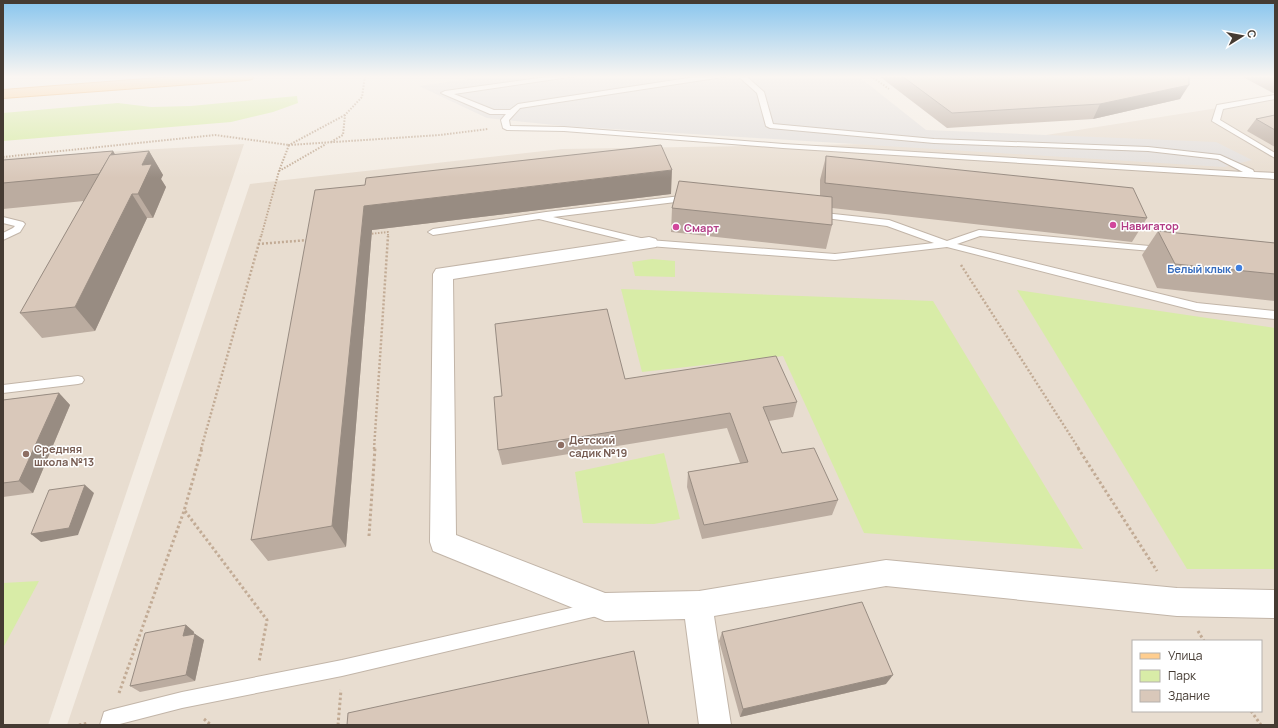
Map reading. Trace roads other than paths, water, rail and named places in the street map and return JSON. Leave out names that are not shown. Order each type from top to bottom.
[{"type":"street","points":[[649,243],[443,274],[443,542],[606,607],[699,605],[886,572],[1177,602],[1275,604]]},
{"type":"street","points":[[699,605],[700,624],[715,725]]},
{"type":"lane","points":[[488,110],[493,112],[512,112]]},
{"type":"lane","points":[[765,110],[770,126],[934,140],[1148,149],[1220,157],[1254,174]]},
{"type":"lane","points":[[1219,110],[1216,121],[1275,156]]},
{"type":"lane","points":[[512,112],[505,120],[507,128],[564,129],[783,146],[1275,176]]},
{"type":"lane","points":[[433,232],[539,216],[686,198],[701,199]]},
{"type":"lane","points":[[807,212],[889,223],[947,244],[1197,307],[1275,315]]},
{"type":"lane","points":[[539,216],[649,243],[835,257],[947,244],[979,233],[1173,251]]},
{"type":"lane","points":[[3,220],[20,224],[17,230],[3,236]]},
{"type":"lane","points":[[3,389],[78,380]]},
{"type":"lane","points":[[109,722],[182,700],[342,668],[606,607]]},
{"type":"place","name":"Навигатор","points":[[1113,225]]},
{"type":"place","name":"Смарт","points":[[676,227]]},
{"type":"place","name":"Белый клык","points":[[1239,268]]},
{"type":"place","name":"Детский садик №19","points":[[561,445]]},
{"type":"place","name":"Средняя школа №13","points":[[26,454]]}]
